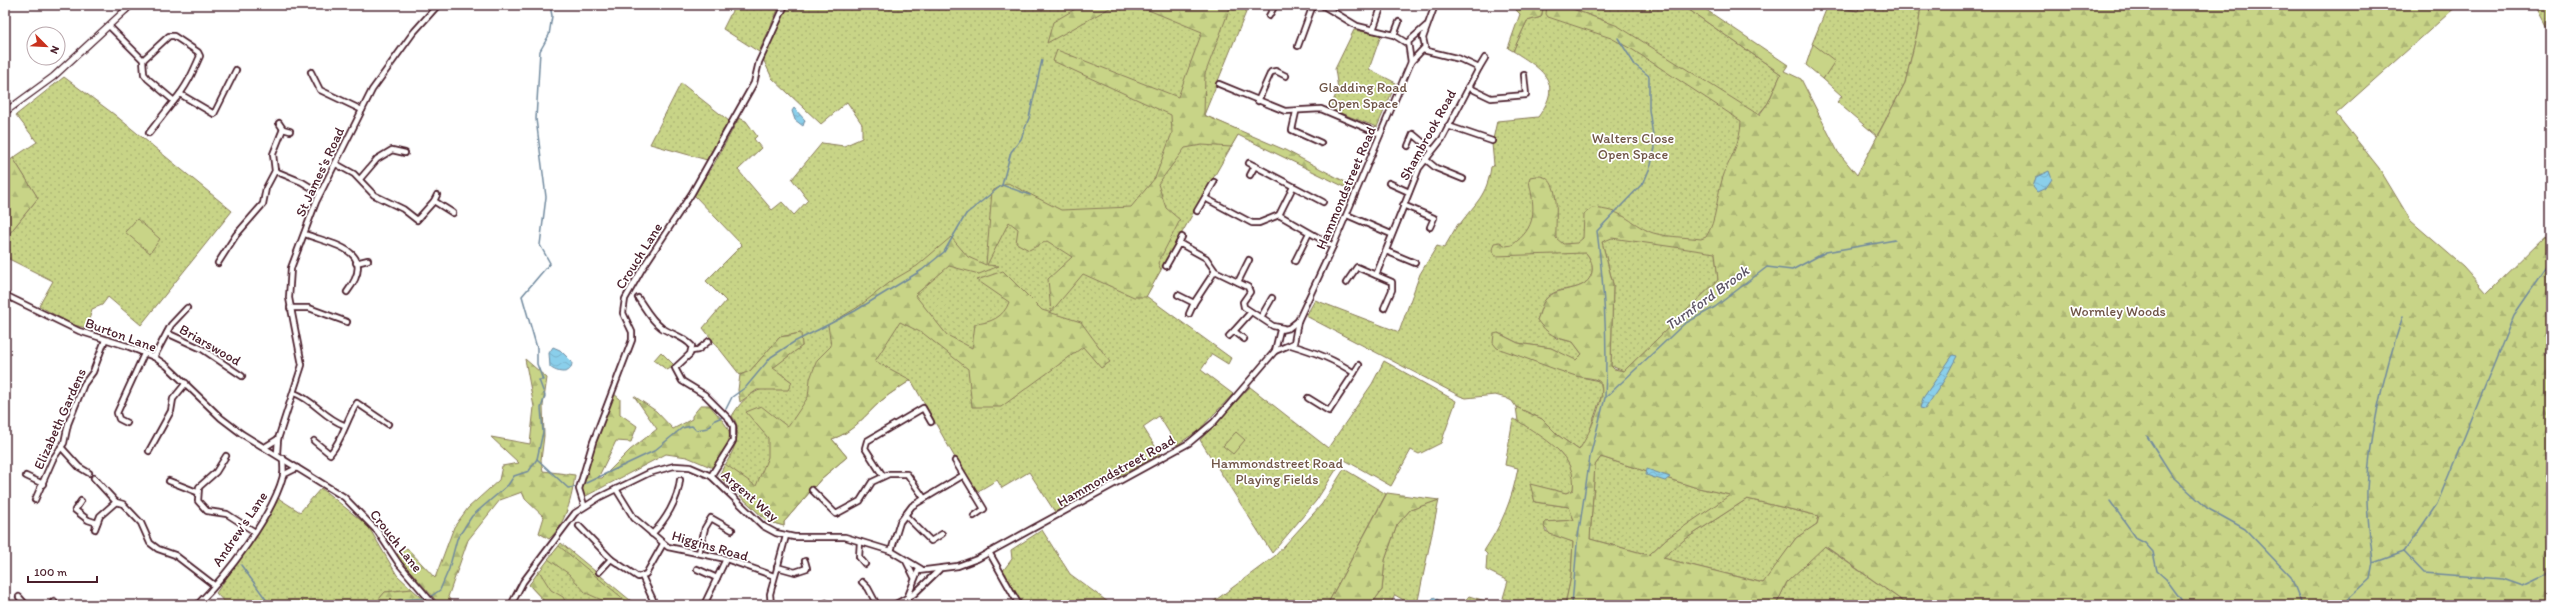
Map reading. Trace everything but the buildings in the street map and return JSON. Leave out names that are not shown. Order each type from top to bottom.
[{"type":"main road","points":[[5,112],[53,77],[110,27],[131,5]]},
{"type":"street","points":[[122,5],[126,10]]},
{"type":"street","name":"St James's Road","points":[[277,454],[278,439],[302,365],[290,308],[289,285],[292,268],[320,193],[376,83],[413,33],[438,5]]},
{"type":"street","name":"Crouch Lane","points":[[584,506],[579,489],[593,442],[633,338],[623,313],[624,299],[692,193],[754,83],[759,62],[785,5]]},
{"type":"street","points":[[1269,16],[1275,5]]},
{"type":"street","points":[[1298,46],[1314,5]]},
{"type":"street","points":[[1322,5],[1357,26],[1394,36],[1408,44],[1410,39]]},
{"type":"street","points":[[1333,11],[1336,5]]},
{"type":"street","points":[[1373,30],[1382,5]]},
{"type":"street","points":[[1423,38],[1426,26],[1435,5]]},
{"type":"street","points":[[1394,36],[1399,22]]},
{"type":"street","points":[[1400,39],[1410,39],[1418,35],[1426,26]]},
{"type":"street","points":[[110,27],[143,60],[144,74],[148,79],[174,101]]},
{"type":"street","points":[[1418,35],[1423,38],[1426,44],[1433,50]]},
{"type":"street","points":[[143,60],[169,36],[174,36],[198,52],[200,56],[180,94],[149,133]]},
{"type":"street","name":"Hammondstreet Road","points":[[1408,44],[1411,50],[1411,62]]},
{"type":"street","points":[[1426,44],[1423,50],[1433,50],[1464,60],[1479,68]]},
{"type":"street","points":[[1411,50],[1418,53]]},
{"type":"street","name":"Hammondstreet Road","points":[[923,570],[939,570],[962,565],[989,552],[1189,443],[1214,422],[1275,351],[1291,345],[1296,335],[1298,321],[1347,215],[1411,62],[1418,53],[1423,50]]},
{"type":"street","name":"Shambrook Road","points":[[1376,275],[1403,205],[1425,159],[1439,144],[1468,87],[1485,58]]},
{"type":"street","points":[[180,94],[214,114],[236,70]]},
{"type":"street","points":[[1258,101],[1271,72],[1276,71],[1286,76]]},
{"type":"street","points":[[311,72],[320,90],[362,110]]},
{"type":"street","points":[[1468,87],[1491,98],[1526,95],[1524,75]]},
{"type":"street","points":[[1219,84],[1284,111],[1296,112],[1324,110],[1380,134]]},
{"type":"street","points":[[1296,112],[1292,130],[1321,143]]},
{"type":"street","points":[[279,123],[283,129],[290,131]]},
{"type":"street","points":[[1448,126],[1492,141]]},
{"type":"street","points":[[218,263],[236,235],[261,208],[266,188],[276,171],[273,154],[283,129]]},
{"type":"street","points":[[1408,146],[1413,134],[1432,150]]},
{"type":"street","points":[[360,179],[380,156],[392,150],[405,153]]},
{"type":"street","points":[[1425,159],[1436,168],[1463,179]]},
{"type":"street","points":[[1248,163],[1323,202]]},
{"type":"street","points":[[336,164],[360,179],[374,195],[404,209],[417,220],[434,201],[437,195]]},
{"type":"street","points":[[1250,175],[1255,166]]},
{"type":"street","points":[[276,171],[302,182],[320,193]]},
{"type":"street","points":[[1198,211],[1214,182]]},
{"type":"street","name":"Shambrook Road","points":[[1389,184],[1409,192]]},
{"type":"street","points":[[1205,198],[1252,223],[1259,223],[1279,215],[1294,187]]},
{"type":"street","points":[[434,201],[453,213]]},
{"type":"street","points":[[1403,205],[1434,218],[1430,227]]},
{"type":"street","points":[[1279,215],[1333,246]]},
{"type":"street","points":[[1347,215],[1391,234]]},
{"type":"street","points":[[1295,261],[1309,233]]},
{"type":"street","points":[[305,234],[344,247],[351,253],[356,263],[356,276],[347,292]]},
{"type":"street","points":[[1166,266],[1182,236]]},
{"type":"street","points":[[1179,243],[1206,258],[1215,271],[1249,289],[1242,305],[1273,326],[1289,328],[1296,335],[1302,348]]},
{"type":"street","points":[[1386,251],[1416,263]]},
{"type":"street","points":[[356,263],[368,260]]},
{"type":"street","points":[[1238,282],[1249,260]]},
{"type":"street","points":[[1346,282],[1357,267],[1356,260]]},
{"type":"street","points":[[1357,267],[1393,284],[1384,308]]},
{"type":"street","points":[[1189,314],[1194,303],[1215,271]]},
{"type":"street","name":"Burton Lane","points":[[5,294],[79,331],[154,357],[186,383],[221,418],[277,454]]},
{"type":"street","points":[[1178,295],[1194,303]]},
{"type":"street","points":[[638,298],[657,323],[682,337],[692,346],[692,351]]},
{"type":"street","points":[[1261,317],[1272,298]]},
{"type":"street","points":[[154,357],[174,321],[187,308]]},
{"type":"street","points":[[290,308],[309,308],[347,322]]},
{"type":"street","points":[[1229,336],[1251,312]]},
{"type":"street","name":"Hammondstreet Road","points":[[1289,328],[1298,321]]},
{"type":"street","points":[[1273,326],[1278,338],[1285,346]]},
{"type":"street","name":"Hammondstreet Road","points":[[1275,351],[1278,338],[1283,328]]},
{"type":"street","points":[[1234,331],[1244,339]]},
{"type":"street","name":"Briarswood","points":[[167,333],[202,349],[242,376]]},
{"type":"street","name":"Elizabeth Gardens","points":[[35,500],[53,459],[61,447],[81,391],[93,372],[104,340]]},
{"type":"street","points":[[709,341],[698,350],[692,351],[675,368],[682,381],[705,395],[729,419],[733,426],[733,441],[711,476]]},
{"type":"street","points":[[1291,345],[1327,356],[1354,373]]},
{"type":"street","points":[[127,423],[118,418],[117,412],[144,354]]},
{"type":"street","points":[[1308,398],[1327,414],[1359,365]]},
{"type":"street","points":[[149,452],[171,412],[172,399],[186,383]]},
{"type":"street","points":[[294,393],[310,400],[325,415],[344,425]]},
{"type":"street","points":[[314,441],[330,454],[342,436],[344,425],[356,403],[388,424]]},
{"type":"street","points":[[883,476],[865,448],[867,442],[923,408],[932,422]]},
{"type":"street","points":[[265,447],[278,439]]},
{"type":"street","points":[[61,447],[79,467],[89,473]]},
{"type":"street","name":"Crouch Lane","points":[[277,454],[344,497],[355,507],[378,532],[399,564],[434,605]]},
{"type":"street","points":[[226,456],[216,472],[204,481],[197,492],[198,501],[203,508],[211,512],[227,514],[255,532]]},
{"type":"street","name":"Andrew's Lane","points":[[197,605],[255,532],[275,499],[283,475],[283,458]]},
{"type":"street","points":[[955,462],[962,476],[984,509],[974,516]]},
{"type":"street","name":"Argent Way","points":[[584,506],[657,469],[669,466],[690,467],[711,476],[763,526],[786,536],[845,537],[891,551],[923,570]]},
{"type":"street","points":[[283,475],[297,468]]},
{"type":"street","points":[[812,490],[836,514],[860,501],[870,484],[883,476],[907,474],[924,498]]},
{"type":"street","name":"Elizabeth Gardens","points":[[26,476],[43,484]]},
{"type":"street","points":[[891,551],[898,526],[912,506],[962,476]]},
{"type":"street","points":[[94,478],[98,484],[110,493],[116,502],[123,504],[141,523],[147,539],[154,546],[175,555],[214,585]]},
{"type":"street","points":[[652,534],[664,520],[675,499],[680,480]]},
{"type":"street","points":[[170,481],[197,492]]},
{"type":"street","name":"Higgins Road","points":[[616,489],[634,518],[663,544],[674,549],[726,559],[774,576]]},
{"type":"street","points":[[81,500],[75,510],[88,520],[97,523]]},
{"type":"street","points":[[95,529],[100,516],[116,502]]},
{"type":"street","points":[[511,605],[518,588],[566,522],[584,506]]},
{"type":"street","points":[[905,515],[931,541],[942,534]]},
{"type":"street","points":[[698,553],[709,520],[714,518],[732,530]]},
{"type":"street","points":[[579,526],[611,559],[634,576],[642,576],[647,572],[663,544]]},
{"type":"street","points":[[771,605],[770,594],[786,536]]},
{"type":"street","points":[[860,542],[858,554],[865,564]]},
{"type":"street","points":[[989,552],[1019,605]]},
{"type":"street","points":[[599,572],[611,559]]},
{"type":"street","points":[[704,605],[726,559]]},
{"type":"street","name":"Argent Way","points":[[906,561],[914,579]]},
{"type":"street","points":[[777,568],[800,572],[807,568],[805,562]]},
{"type":"street","points":[[697,569],[716,578]]},
{"type":"street","points":[[908,596],[916,573],[923,570],[930,578]]},
{"type":"street","name":"Hammondstreet Road","points":[[894,605],[914,594],[939,570]]},
{"type":"street","points":[[642,576],[653,600]]},
{"type":"street","points":[[914,579],[920,585],[925,584]]},
{"type":"street","points":[[862,582],[868,588],[877,605]]},
{"type":"street","points":[[19,598],[26,605]]},
{"type":"green space","points":[[735,5],[780,5],[759,52],[723,29]]},
{"type":"green space","points":[[787,5],[1249,5],[1204,115],[1240,131],[1146,296],[1231,358],[1228,364],[1212,354],[1201,370],[1233,394],[1199,430],[1177,445],[1159,416],[1143,427],[1160,454],[1055,512],[1029,472],[1002,488],[997,480],[975,493],[911,380],[884,398],[852,428],[832,439],[847,457],[822,478],[784,522],[784,526],[767,521],[719,476],[731,454],[737,438],[738,431],[732,416],[744,400],[757,391],[792,382],[772,368],[802,346],[800,333],[780,337],[750,371],[740,375],[703,328],[726,301],[706,281],[742,245],[694,195],[713,166],[739,118],[746,121],[757,136],[754,139],[761,148],[738,170],[772,210],[782,202],[794,215],[808,200],[792,179],[822,143],[844,146],[862,138],[862,124],[847,102],[821,124],[772,78],[763,59]]},
{"type":"green space","points":[[1082,5],[1115,5],[1047,43],[1053,22]]},
{"type":"green space","points":[[1136,5],[1231,5],[1205,74],[1204,115],[1285,150],[1353,186],[1351,190],[1238,135],[1231,147],[1202,145],[1185,148],[1158,184],[1166,208],[1180,220],[1158,263],[1161,270],[1146,297],[1134,297],[1083,274],[1051,312],[1048,279],[1072,257],[1047,241],[1029,250],[1016,243],[1018,229],[1009,222],[987,265],[999,266],[979,274],[949,266],[915,295],[947,335],[972,348],[975,324],[991,321],[996,318],[1004,312],[1009,302],[977,280],[1003,271],[1042,310],[1081,322],[1110,362],[1101,368],[1083,347],[1001,407],[972,407],[968,369],[924,334],[900,322],[875,361],[911,380],[884,398],[853,428],[832,439],[847,457],[822,478],[784,522],[784,526],[767,521],[719,476],[725,464],[756,486],[768,457],[768,438],[746,412],[761,406],[788,427],[808,397],[810,379],[817,360],[831,346],[828,325],[858,307],[893,280],[917,266],[951,237],[968,257],[986,265],[992,191],[1008,183],[1061,210],[1131,207],[1155,178],[1172,133],[1171,115],[1053,61],[1057,50],[1178,97],[1202,32]]},
{"type":"green space","points":[[1517,5],[1544,5],[1541,17],[1527,21],[1513,51],[1508,48],[1520,14],[1516,10]]},
{"type":"green space","name":"Walters Close Open Space","points":[[1544,5],[1608,22],[1562,5],[1682,5],[1781,74],[1768,103],[1758,115],[1715,253],[1718,280],[1624,371],[1611,366],[1613,284],[1602,242],[1577,252],[1586,253],[1591,261],[1592,270],[1586,282],[1578,287],[1558,291],[1549,296],[1544,302],[1537,320],[1556,338],[1573,342],[1582,354],[1576,361],[1551,348],[1518,343],[1498,333],[1524,357],[1577,376],[1599,381],[1601,384],[1602,394],[1588,436],[1579,450],[1559,436],[1542,419],[1516,407],[1512,401],[1506,398],[1495,395],[1466,398],[1460,396],[1306,316],[1315,300],[1399,332],[1420,274],[1437,246],[1444,248],[1458,224],[1460,224],[1484,192],[1491,167],[1494,165],[1492,144],[1497,121],[1538,117],[1546,105],[1549,95],[1549,86],[1546,78],[1533,64],[1513,51],[1527,21],[1541,17]]},
{"type":"green space","name":"Wormley Woods","points":[[1547,5],[1562,5],[1618,26],[1759,115],[1768,103],[1781,74],[1682,5],[1699,5],[1788,65],[1784,71],[1801,79],[1838,152],[1857,175],[1905,83],[1918,29],[1921,5],[2240,5],[2251,10],[2275,5],[2327,5],[2380,10],[2397,5],[2458,5],[2336,114],[2379,168],[2411,221],[2463,266],[2487,293],[2551,230],[2551,333],[2545,355],[2551,358],[2551,605],[1932,605],[1922,601],[1904,602],[1825,546],[1787,582],[1776,605],[1565,605],[1571,577],[1573,542],[1550,534],[1544,527],[1545,522],[1574,520],[1569,507],[1535,502],[1530,484],[1566,493],[1573,490],[1573,478],[1570,467],[1557,449],[1548,441],[1518,421],[1516,407],[1542,419],[1559,436],[1579,450],[1587,437],[1595,418],[1601,399],[1601,384],[1597,380],[1566,373],[1497,348],[1493,343],[1494,334],[1498,333],[1518,343],[1551,348],[1576,360],[1582,354],[1573,342],[1553,335],[1537,320],[1542,304],[1549,296],[1553,293],[1582,285],[1589,278],[1592,266],[1586,253],[1495,256],[1492,250],[1494,243],[1500,242],[1506,246],[1512,245],[1526,231],[1530,224],[1533,209],[1529,181],[1530,177],[1541,176],[1548,180],[1553,187],[1556,207],[1556,238],[1563,244],[1577,243],[1583,238],[1584,214],[1592,208],[1617,213],[1653,233],[1666,236],[1701,239],[1706,237],[1714,217],[1722,180],[1737,145],[1741,121],[1633,50],[1611,38],[1548,17],[1546,14]],"holes":[[[1612,238],[1715,253],[1718,280],[1624,371],[1614,369],[1611,366],[1613,284],[1602,242]],[[1601,457],[1694,487],[1730,495],[1666,539],[1649,555],[1590,539],[1595,465]],[[1747,499],[1819,516],[1817,524],[1796,538],[1763,583],[1663,558],[1684,540]]]},
{"type":"green space","points":[[1828,5],[1857,11],[1860,5],[1921,5],[1918,29],[1905,83],[1877,136],[1837,102],[1842,96],[1823,79],[1834,61],[1812,44]]},
{"type":"green space","points":[[1832,5],[1860,5],[1858,11]]},
{"type":"green space","points":[[2535,5],[2551,5],[2551,35]]},
{"type":"green space","name":"Gladding Road Open Space","points":[[1354,30],[1381,35],[1369,69],[1396,83],[1377,127],[1330,109],[1338,89],[1335,69]]},
{"type":"green space","points":[[1813,44],[1835,61],[1823,79],[1806,65]]},
{"type":"green space","points":[[64,77],[115,115],[232,211],[141,325],[108,297],[102,305],[92,309],[87,328],[73,325],[39,306],[53,281],[5,257],[5,239],[38,198],[13,158],[37,142],[16,115]]},
{"type":"green space","points":[[681,83],[729,121],[707,160],[650,144]]},
{"type":"green space","points":[[13,158],[38,198],[5,239],[5,164]]},
{"type":"green space","points":[[137,219],[160,239],[150,253],[125,232]]},
{"type":"green space","points":[[801,333],[802,346],[773,368],[792,382],[788,390],[757,390],[740,402],[738,390],[740,375],[750,371],[780,337]]},
{"type":"green space","points":[[661,352],[675,366],[667,370],[654,360]]},
{"type":"green space","points":[[525,359],[547,378],[543,406],[544,436],[541,460],[543,471],[575,475],[567,510],[560,526],[549,539],[539,533],[544,517],[525,499],[522,492],[500,500],[468,540],[448,597],[454,605],[440,605],[396,555],[407,548],[435,578],[454,527],[468,508],[499,480],[502,466],[519,463],[491,437],[530,444],[534,407]]},
{"type":"green space","name":"Hammondstreet Road Playing Fields","points":[[1384,361],[1456,401],[1441,443],[1419,454],[1411,450],[1391,486],[1343,459],[1316,501],[1272,553],[1200,440],[1250,387],[1328,448],[1372,384]]},
{"type":"green space","points":[[613,393],[620,399],[620,414],[637,426],[631,442],[616,441],[598,478],[602,478],[630,450],[657,429],[634,396],[656,411],[673,429],[692,419],[692,416],[701,405],[709,405],[724,423],[729,435],[725,448],[713,468],[687,457],[666,454],[584,497],[582,489],[600,426]]},
{"type":"green space","points":[[1513,419],[1530,427],[1549,441],[1571,466],[1575,476],[1573,490],[1566,493],[1531,485],[1535,502],[1569,507],[1574,520],[1545,522],[1545,531],[1573,542],[1571,577],[1565,605],[1526,605],[1503,598],[1508,581],[1486,570],[1487,554],[1484,551],[1506,511],[1513,491],[1518,468],[1505,465]]},
{"type":"green space","points":[[1236,432],[1245,440],[1233,454],[1223,446]]},
{"type":"green space","points":[[1601,457],[1694,487],[1731,495],[1666,539],[1649,555],[1590,539],[1595,465]]},
{"type":"green space","points":[[1344,469],[1386,494],[1327,605],[1209,605],[1275,556],[1322,504]]},
{"type":"green space","points":[[321,488],[368,526],[397,575],[412,589],[385,592],[374,605],[227,605],[216,593],[245,552],[278,498],[300,512]]},
{"type":"green space","points":[[1387,493],[1439,500],[1410,510],[1397,525],[1385,560],[1382,590],[1371,605],[1327,605]]},
{"type":"green space","points":[[1747,499],[1819,516],[1817,524],[1796,538],[1764,583],[1662,558],[1684,540]]},
{"type":"green space","points":[[1439,500],[1417,605],[1412,605],[1395,595],[1392,601],[1394,605],[1371,605],[1382,590],[1385,560],[1397,525],[1410,510]]},
{"type":"green space","points":[[1042,530],[1070,574],[1112,605],[1023,605],[1002,572],[1012,559],[1011,550]]},
{"type":"green space","points":[[561,543],[636,605],[548,605],[529,585]]},
{"type":"green space","points":[[559,546],[631,605],[613,605],[586,593],[569,574],[548,559]]},
{"type":"green space","points":[[1824,546],[1904,602],[1922,601],[1932,605],[1776,605],[1787,582]]},
{"type":"green space","points":[[539,571],[551,590],[563,597],[567,605],[548,605],[529,585]]},
{"type":"green space","points":[[412,589],[427,602],[374,605],[385,592]]},
{"type":"green space","points":[[1469,596],[1498,605],[1461,605]]},
{"type":"water","points":[[794,108],[805,120],[803,126],[795,120],[792,111]]},
{"type":"water","points":[[2049,171],[2052,179],[2046,188],[2037,192],[2033,187],[2036,177]]},
{"type":"water","points":[[553,347],[560,350],[572,362],[570,370],[560,372],[550,367],[549,353]]},
{"type":"water","points":[[1953,355],[1957,356],[1945,379],[1925,409],[1920,408],[1923,398]]},
{"type":"water","points":[[1647,469],[1670,477],[1665,481],[1646,475]]},
{"type":"water","points":[[1434,597],[1440,601],[1441,605],[1427,605]]},
{"type":"waterway","points":[[430,597],[440,590],[449,569],[457,539],[472,516],[508,485],[514,476],[529,471],[537,459],[543,432],[541,408],[545,396],[539,380],[543,380],[537,364],[537,348],[522,296],[550,263],[540,245],[546,197],[536,119],[540,51],[549,35],[552,16],[550,5]]},
{"type":"waterway","points":[[1605,397],[1605,314],[1597,231],[1644,182],[1651,165],[1655,148],[1649,110],[1649,76],[1635,65],[1618,38]]},
{"type":"waterway","points":[[1030,195],[1002,185],[1011,152],[1021,139],[1029,118],[1042,60]]},
{"type":"waterway","points":[[726,409],[732,397],[746,387],[771,357],[794,342],[855,311],[922,270],[944,252],[966,214],[1002,185]]},
{"type":"waterway","name":"Turnford Brook","points":[[1590,456],[1605,398],[1684,324],[1715,307],[1767,267],[1792,270],[1826,252],[1895,240]]},
{"type":"waterway","points":[[2404,552],[2437,504],[2514,315],[2551,261]]},
{"type":"waterway","points":[[2373,563],[2367,499],[2371,445],[2384,380],[2403,316]]},
{"type":"waterway","points":[[586,483],[654,451],[682,428],[692,426],[696,430],[708,428],[715,420],[722,417]]},
{"type":"waterway","points":[[2147,436],[2173,477],[2207,508],[2245,529],[2291,577],[2302,605]]},
{"type":"waterway","name":"Turnford Brook","points":[[1572,605],[1577,544],[1590,457]]},
{"type":"waterway","points":[[537,459],[568,488],[577,487]]},
{"type":"waterway","points":[[2110,501],[2137,539],[2145,543],[2153,552],[2157,571],[2166,579],[2185,605]]},
{"type":"waterway","points":[[2404,552],[2424,573],[2503,579],[2523,586],[2551,574]]},
{"type":"waterway","points":[[2342,605],[2370,579],[2373,563],[2404,552]]},
{"type":"waterway","points":[[241,565],[270,605]]},
{"type":"waterway","points":[[393,605],[399,600],[427,598]]}]
